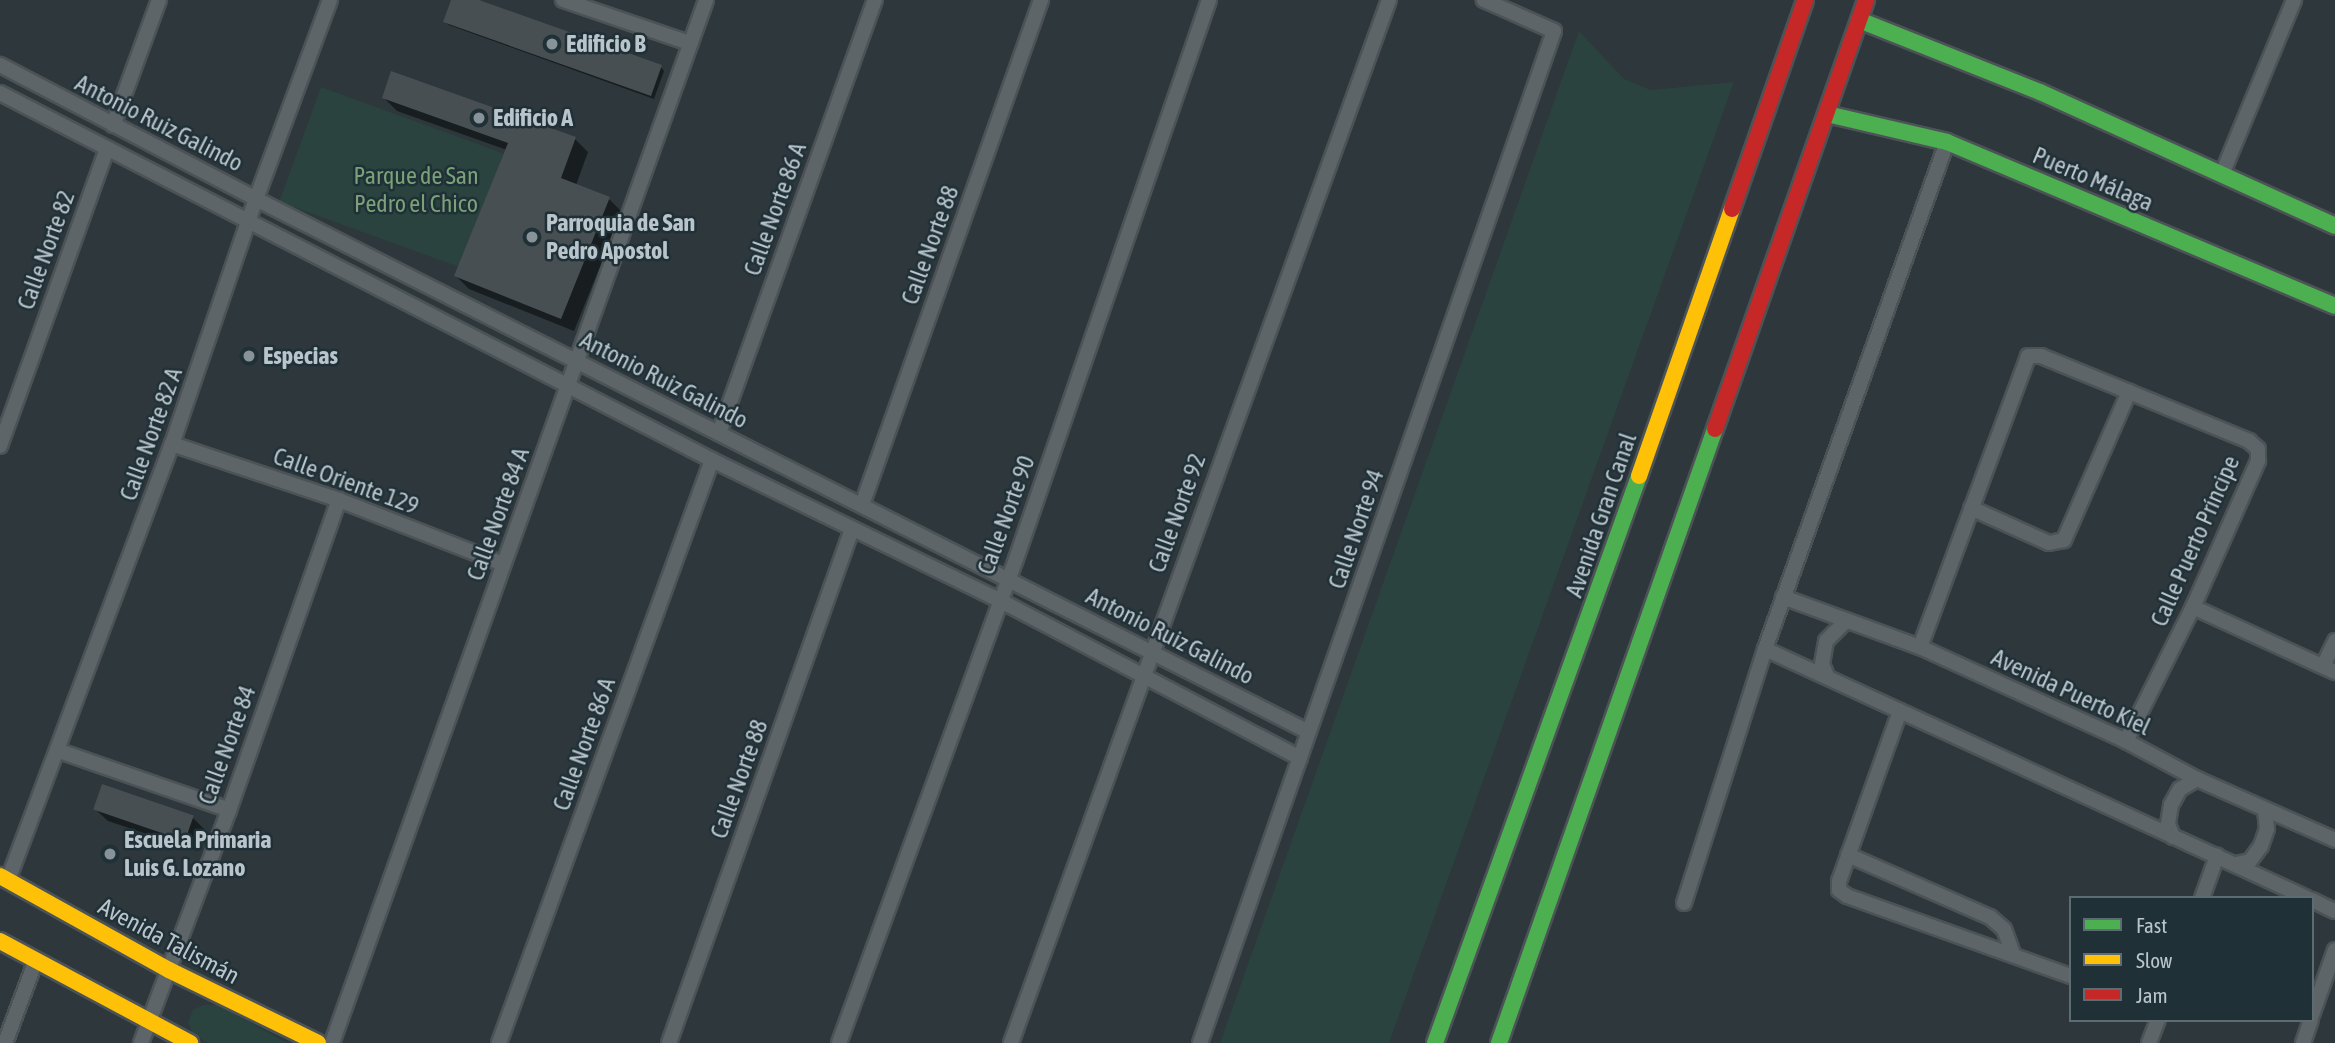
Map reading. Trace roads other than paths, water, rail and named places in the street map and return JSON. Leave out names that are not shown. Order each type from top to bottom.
[{"type":"main road","name":"Avenida Gran Canal","points":[[1435,1043],[1634,491],[1805,0]]},
{"type":"main road","points":[[1499,1043],[1866,0]]},
{"type":"main road","points":[[1859,20],[2040,92],[2335,226]]},
{"type":"main road","name":"Puerto Málaga","points":[[1827,114],[1947,142],[2335,306]]},
{"type":"main road","name":"Avenida Talismán","points":[[4,878],[169,970],[318,1043]]},
{"type":"main road","points":[[0,942],[190,1043]]},
{"type":"street","points":[[113,125],[159,0]]},
{"type":"street","name":"Calle Norte 82 A","points":[[4,878],[59,751],[330,0]]},
{"type":"street","points":[[563,0],[689,43]]},
{"type":"street","name":"Calle Norte 84 A","points":[[332,1043],[706,0]]},
{"type":"street","name":"Calle Norte 86 A","points":[[719,433],[875,0]]},
{"type":"street","name":"Calle Norte 88","points":[[862,505],[1041,0]]},
{"type":"street","name":"Calle Norte 90","points":[[839,1043],[1007,578],[1209,0]]},
{"type":"street","name":"Calle Norte 92","points":[[1011,1043],[1142,674],[1389,0]]},
{"type":"street","name":"Calle Norte 94","points":[[1200,1043],[1553,31],[1484,0]]},
{"type":"street","points":[[2222,174],[2294,0]]},
{"type":"street","name":"Antonio Ruiz Galindo","points":[[0,65],[256,199],[1309,732]]},
{"type":"street","name":"Antonio Ruiz Galindo","points":[[0,93],[712,460],[999,600],[1300,758]]},
{"type":"street","points":[[1684,903],[1765,649],[1947,142]]},
{"type":"street","name":"Calle Norte 82","points":[[0,446],[107,149]]},
{"type":"street","name":"Calle Puerto Príncipe","points":[[1920,647],[2028,356],[2041,356],[2249,441],[2258,449],[2258,461],[2193,607],[2126,741]]},
{"type":"street","points":[[1971,508],[2049,543],[2064,540],[2129,392]]},
{"type":"street","name":"Calle Oriente 129","points":[[172,444],[339,500],[503,564]]},
{"type":"street","name":"Calle Norte 86 A","points":[[499,1043],[712,460]]},
{"type":"street","name":"Calle Norte 84","points":[[141,1043],[229,810],[339,500]]},
{"type":"street","name":"Calle Norte 88","points":[[669,1043],[852,529]]},
{"type":"street","name":"Avenida Puerto Kiel","points":[[1783,597],[1845,622],[1920,647],[2126,741],[2197,779],[2335,840]]},
{"type":"street","points":[[2193,607],[2329,669],[2335,641]]},
{"type":"street","points":[[1826,676],[1822,652],[1826,641],[1845,622]]},
{"type":"street","points":[[1765,649],[2303,896]]},
{"type":"street","points":[[1900,711],[1839,881],[1842,894],[2069,975]]},
{"type":"street","points":[[59,751],[229,810]]},
{"type":"street","points":[[2173,837],[2168,824],[2171,805],[2180,789],[2197,779]]},
{"type":"street","points":[[2236,864],[2250,860],[2261,846],[2267,828],[2265,810]]},
{"type":"street","points":[[1849,855],[1990,918],[2004,929],[2013,954]]},
{"type":"street","points":[[2203,896],[2217,856]]},
{"type":"street","points":[[2314,901],[2335,911]]},
{"type":"street","points":[[2314,1010],[2335,950]]},
{"type":"street","points":[[5,1043],[36,960]]},
{"type":"street","points":[[2149,1043],[2157,1022]]},
{"type":"street","points":[[2303,1043],[2310,1022]]},
{"type":"place","name":"Edificio B","points":[[552,44]]},
{"type":"place","name":"Edificio A","points":[[479,118]]},
{"type":"place","name":"Parroquia de San Pedro Apostol","points":[[532,237]]},
{"type":"place","name":"Especias","points":[[249,356]]},
{"type":"place","name":"Escuela Primaria Luis G. Lozano","points":[[110,854]]},
{"type":"park label","name":"Parque de San Pedro el Chico","points":[[416,190]]}]
